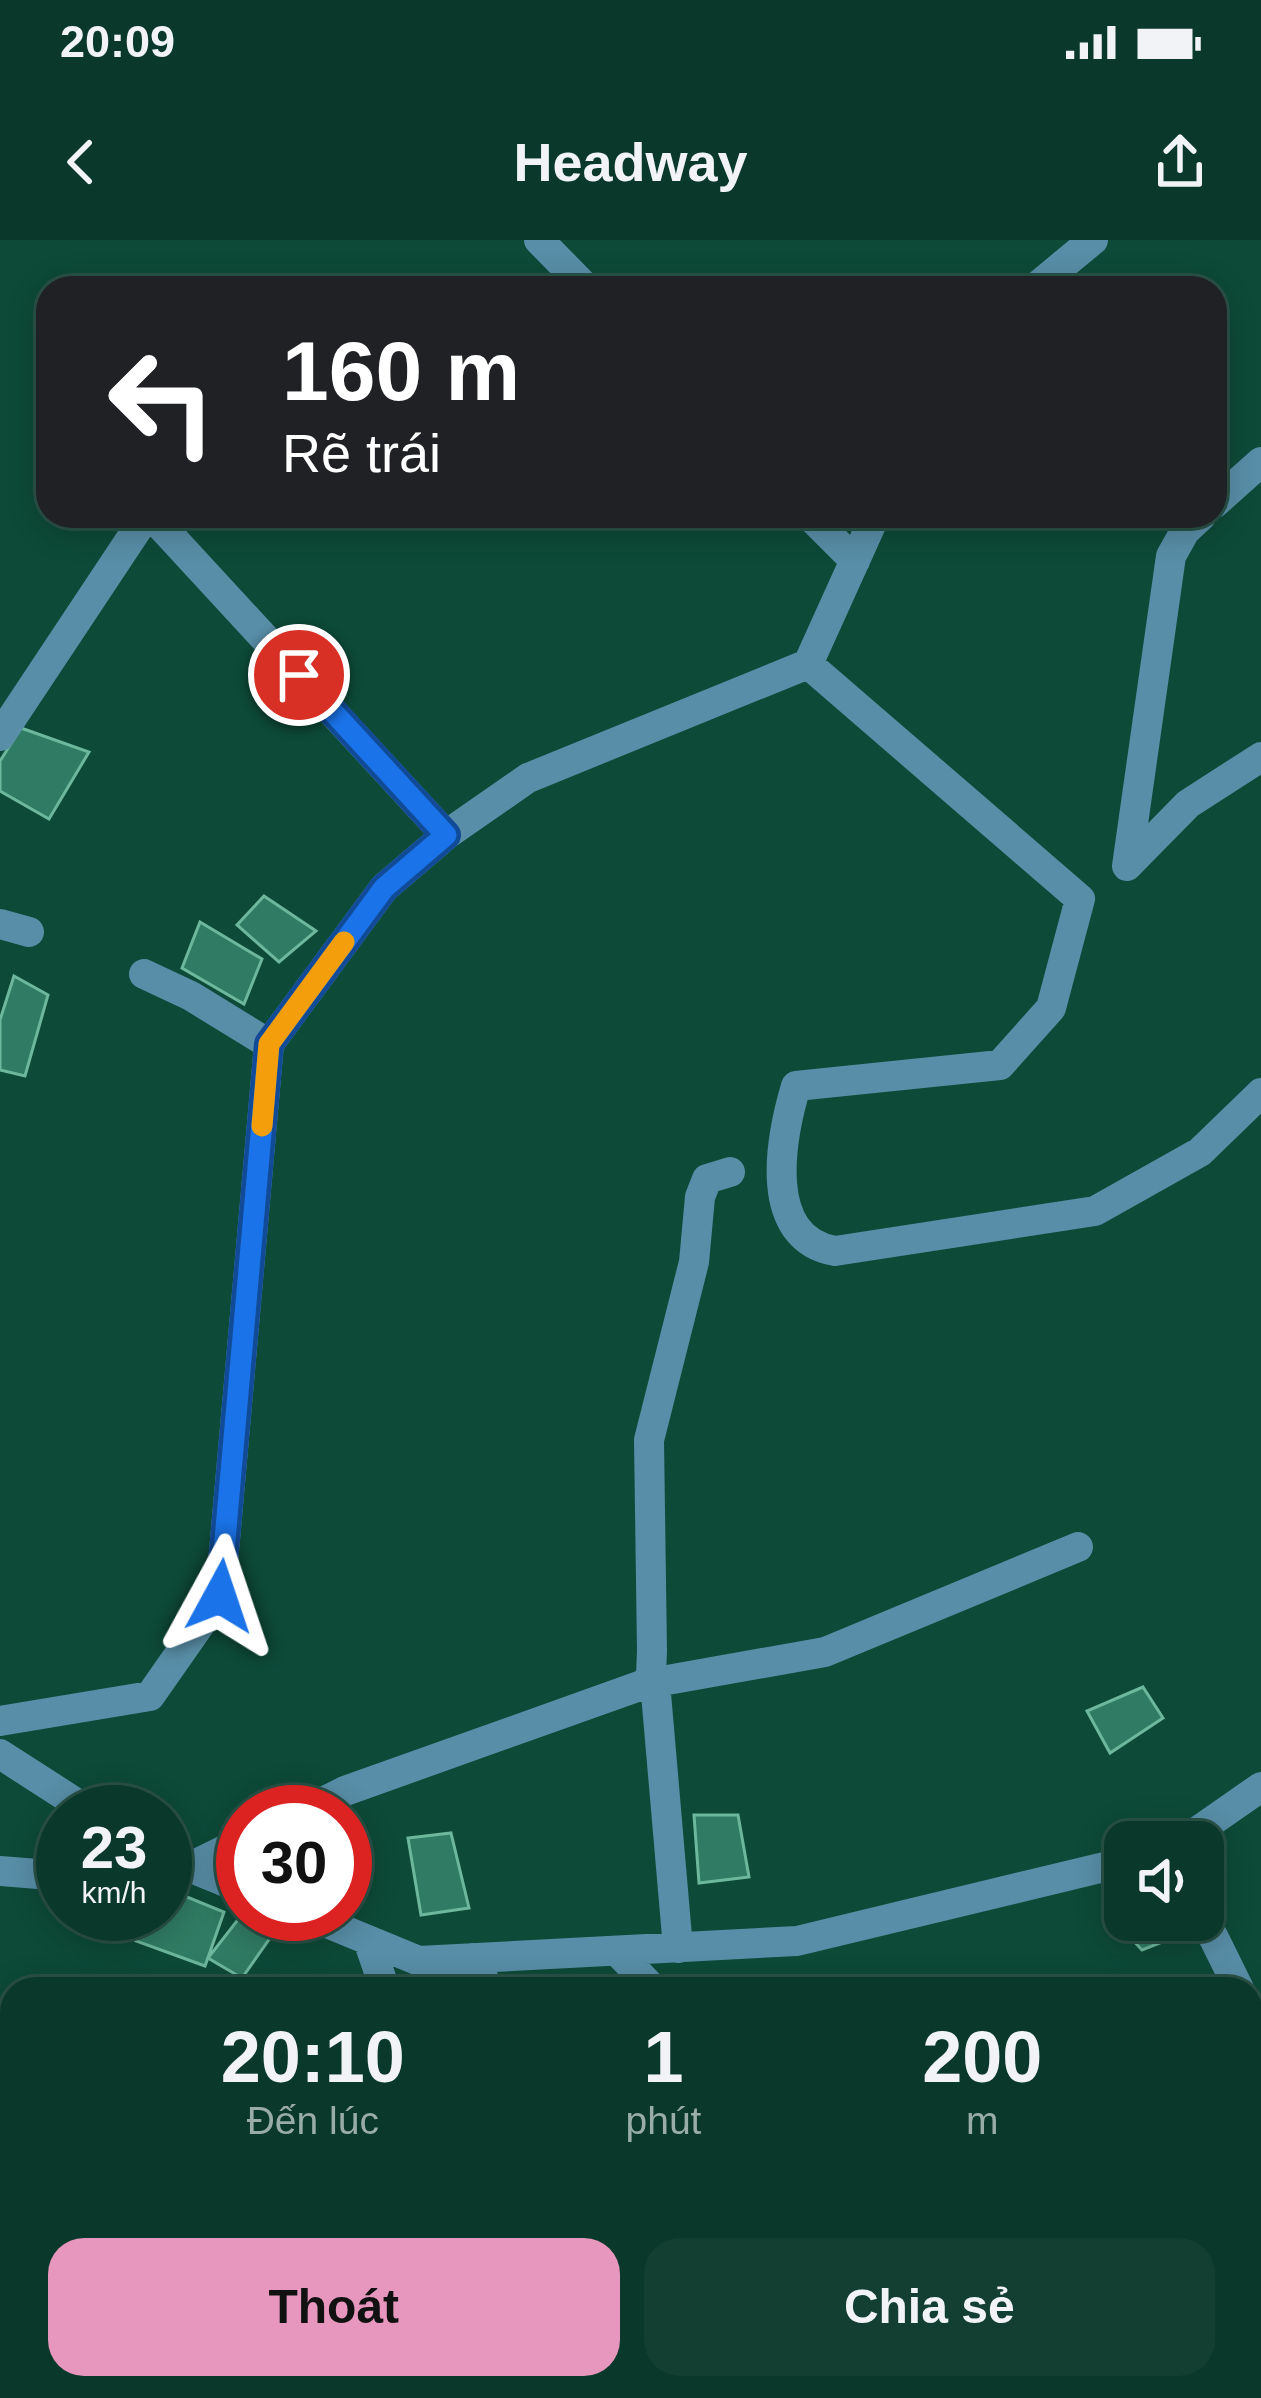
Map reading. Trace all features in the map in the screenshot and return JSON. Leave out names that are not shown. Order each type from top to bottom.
[{"type":"street","points":[[539,240],[574,276]]},
{"type":"street","points":[[1050,276],[1093,240]]},
{"type":"street","points":[[1227,492],[1261,461]]},
{"type":"street","points":[[0,736],[141,528]]},
{"type":"street","points":[[160,528],[446,835]]},
{"type":"street","points":[[822,528],[855,561]]},
{"type":"street","points":[[0,1721],[150,1696],[220,1596],[269,1044],[384,888],[446,835],[528,778],[808,664],[870,528]]},
{"type":"street","points":[[1188,528],[1171,556],[1127,866],[1188,804],[1261,757]]},
{"type":"street","points":[[808,664],[1080,899],[1051,1008],[1000,1065],[796,1086],[780,1182],[794,1228],[811,1247],[836,1251],[1095,1211],[1200,1152],[1261,1093]]},
{"type":"street","points":[[144,974],[191,996],[269,1044]]},
{"type":"street","points":[[677,1948],[650,1683],[649,1440],[694,1262],[700,1197],[706,1180],[730,1172]]},
{"type":"street","points":[[362,1785],[650,1683],[825,1652],[1078,1547]]},
{"type":"street","points":[[0,1754],[48,1785]]},
{"type":"street","points":[[1212,1821],[1261,1787]]},
{"type":"street","points":[[370,1941],[419,1961],[797,1941],[1104,1867]]},
{"type":"street","points":[[0,1871],[36,1874]]},
{"type":"street","points":[[368,1941],[381,1977]]},
{"type":"street","points":[[1215,1941],[1233,1977]]},
{"type":"street","points":[[617,1952],[641,1977]]},
{"type":"street","points":[[472,1958],[482,1977]]},
{"type":"building","points":[[21,728],[89,752],[49,819],[0,791],[0,761]]},
{"type":"building","points":[[264,896],[316,931],[279,962],[237,925]]},
{"type":"building","points":[[200,922],[262,959],[244,1004],[182,968]]},
{"type":"building","points":[[14,976],[48,995],[25,1076],[0,1070],[0,1020]]},
{"type":"building","points":[[1143,1687],[1163,1718],[1110,1753],[1087,1711]]},
{"type":"building","points":[[694,1815],[738,1815],[749,1877],[699,1883]]},
{"type":"building","points":[[451,1833],[469,1908],[421,1915],[408,1838]]},
{"type":"building","points":[[192,1899],[216,1909],[216,1935],[205,1966],[136,1941],[192,1941]]},
{"type":"building","points":[[221,1941],[268,1941],[243,1977],[208,1958]]},
{"type":"building","points":[[1134,1941],[1165,1941],[1142,1950]]},
{"type":"slow traffic","points":[[262,1126],[269,1044],[344,942]]},
{"type":"route","points":[[220,1596],[269,1044],[384,888],[446,835],[299,675]]}]
